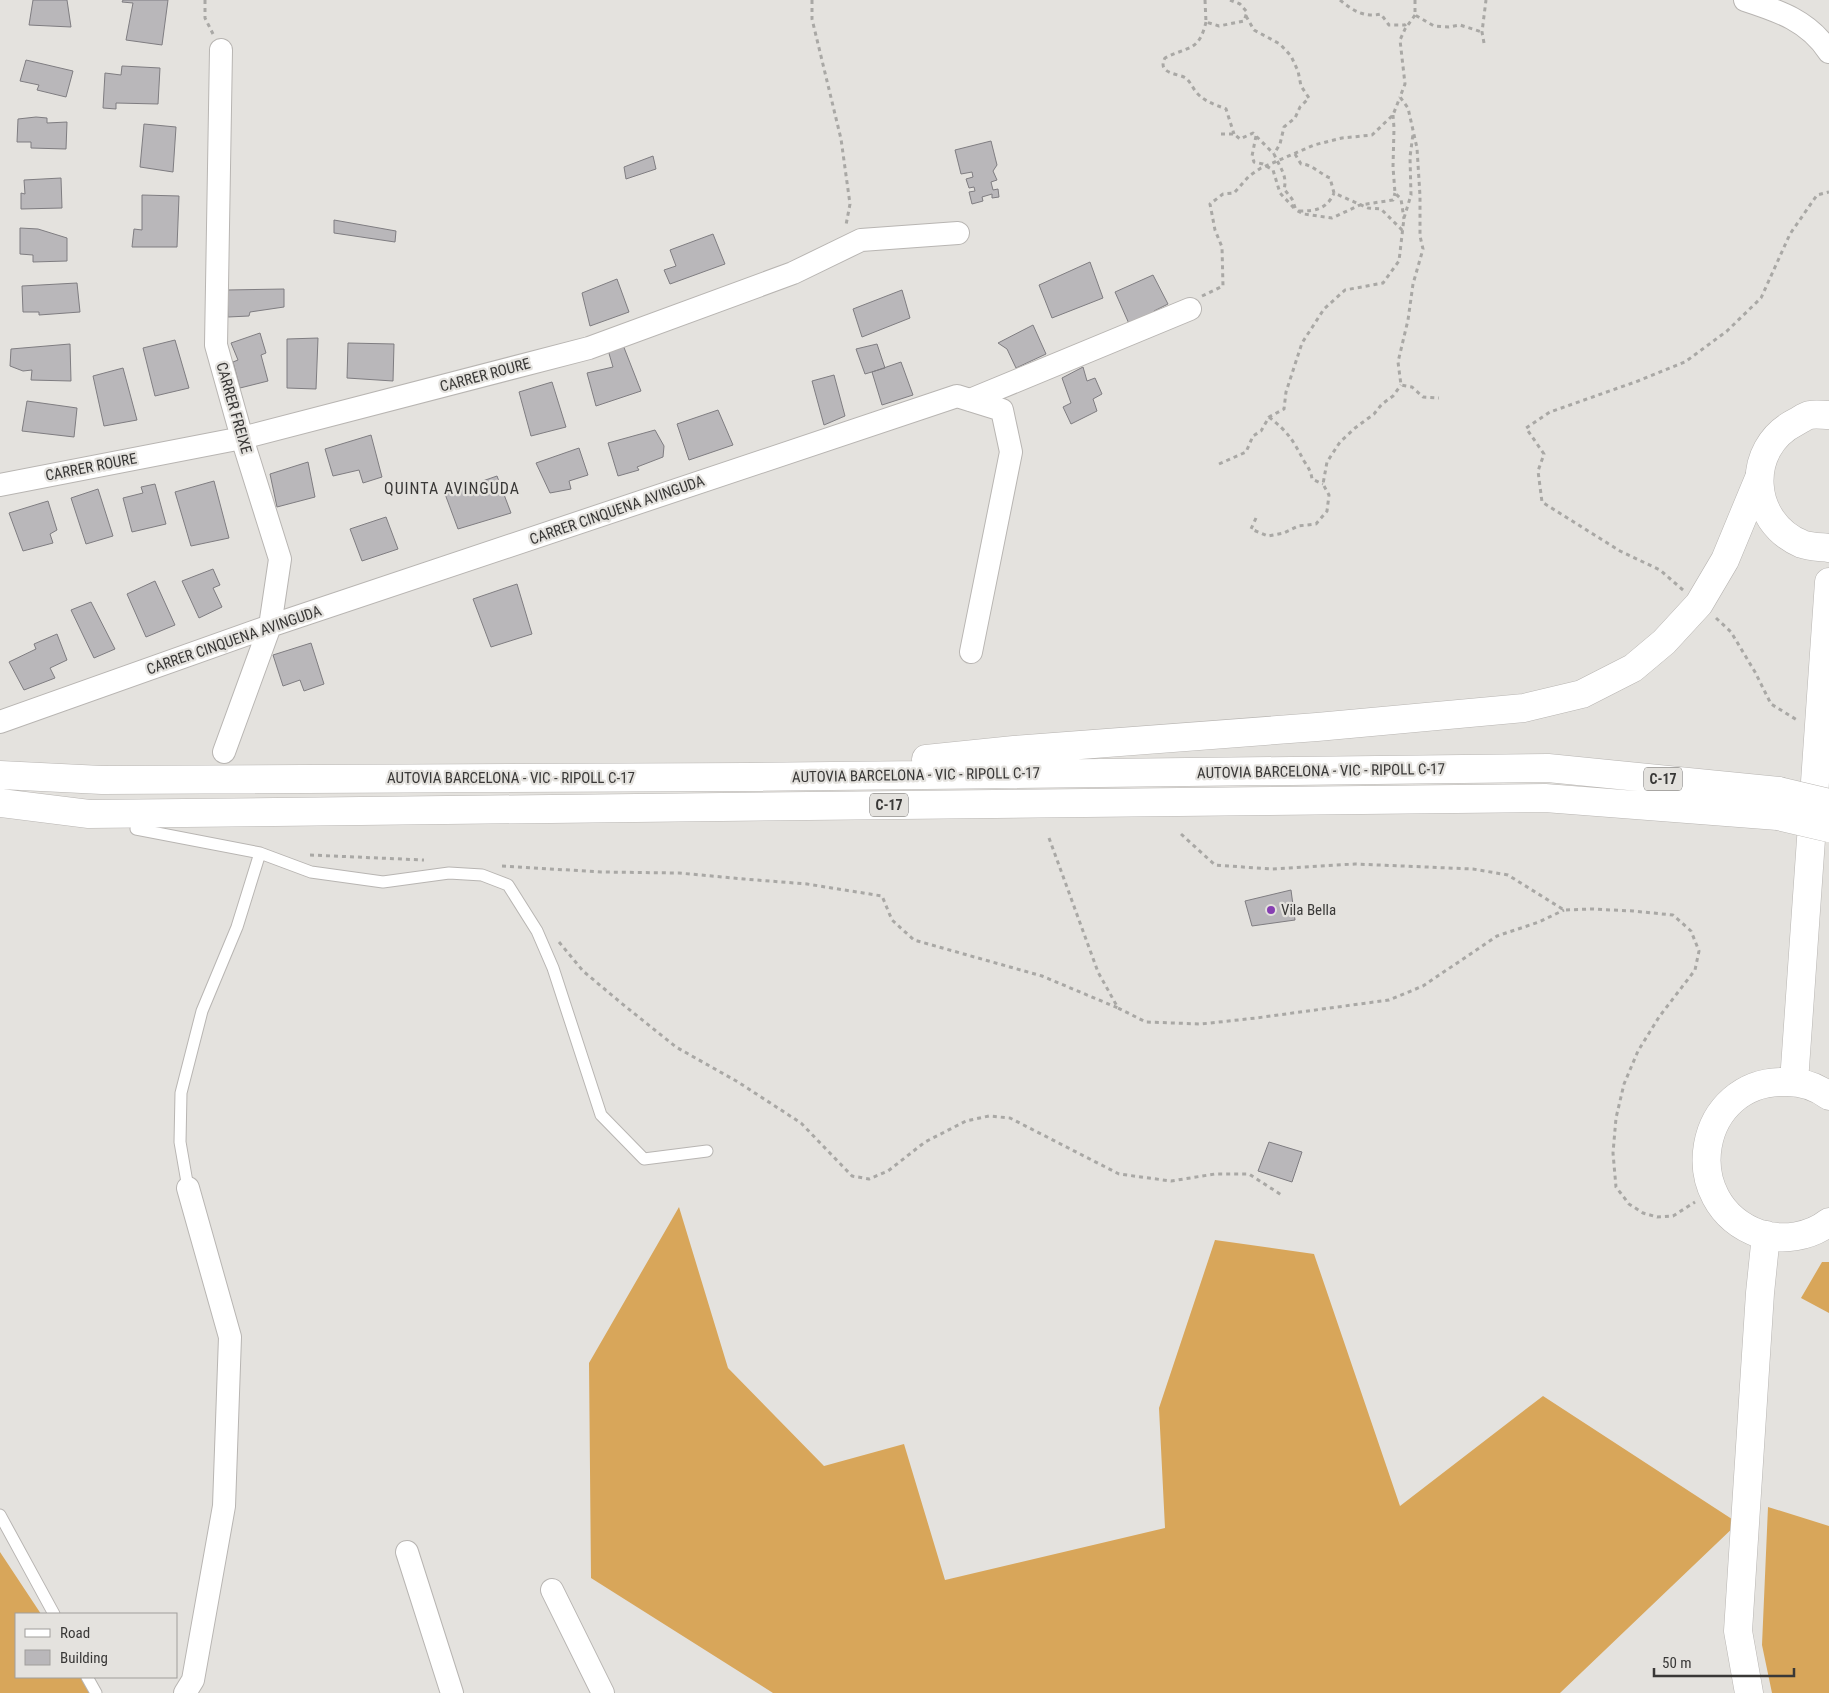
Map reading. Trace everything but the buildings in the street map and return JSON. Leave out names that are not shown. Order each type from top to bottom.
[{"type":"main road","points":[[748,777],[1014,750],[1317,728],[1524,708],[1582,694],[1633,668],[1664,642],[1699,604],[1725,560],[1758,478],[1766,451],[1783,428],[1808,416],[1829,415]]},
{"type":"main road","points":[[1758,478],[1763,506],[1779,530],[1803,545],[1829,548]]},
{"type":"main road","points":[[1794,1082],[1829,582]]},
{"type":"main road","name":"AUTOVIA BARCELONA - VIC - RIPOLL C-17","points":[[0,775],[102,780],[748,777],[1548,768],[1778,804],[1829,828]]},
{"type":"main road","name":"AUTOVIA BARCELONA - VIC - RIPOLL C-17","points":[[0,803],[89,814],[1544,798],[1778,804],[1829,803]]},
{"type":"main road","points":[[1829,1096],[1809,1085],[1778,1081],[1761,1084],[1746,1091],[1732,1100],[1721,1113],[1713,1127],[1707,1143],[1706,1168],[1712,1192],[1722,1207],[1734,1220],[1749,1230],[1781,1238],[1811,1233],[1829,1222]]},
{"type":"main road","points":[[1749,1693],[1738,1631],[1766,1235]]},
{"type":"street","points":[[1745,0],[1785,13],[1805,25],[1822,41],[1829,52]]},
{"type":"street","name":"CARRER FREIXE","points":[[221,50],[216,345],[242,438],[280,559],[270,626],[224,752]]},
{"type":"street","name":"CARRER ROURE","points":[[0,485],[242,438],[588,348],[793,273],[861,240],[958,233]]},
{"type":"street","points":[[970,400],[1190,309]]},
{"type":"street","name":"CARRER CINQUENA AVINGUDA","points":[[0,722],[270,626],[958,396],[1002,410],[1011,452],[972,652]]},
{"type":"street","points":[[185,1693],[193,1680],[224,1506],[230,1337],[188,1188]]},
{"type":"street","points":[[407,1552],[452,1693]]},
{"type":"street","points":[[552,1590],[603,1693]]},
{"type":"lane","points":[[136,829],[260,853],[311,872],[383,882],[449,873],[482,874],[508,885],[537,931],[553,968],[600,1115],[644,1158],[707,1151]]},
{"type":"lane","points":[[188,1188],[180,1142],[181,1093],[202,1011],[237,927],[260,853]]},
{"type":"lane","points":[[0,1515],[53,1613]]},
{"type":"lane","points":[[88,1678],[96,1693]]},
{"type":"path","points":[[205,0],[205,18],[221,50]]},
{"type":"path","points":[[812,0],[812,19],[842,138],[850,204],[846,228],[834,253]]},
{"type":"path","points":[[1205,0],[1206,22],[1203,35],[1197,44],[1165,58],[1163,62],[1164,68],[1171,74],[1187,79],[1200,97],[1209,103],[1226,109],[1234,134],[1240,139],[1253,133],[1274,154],[1277,162],[1282,166],[1286,184],[1284,189],[1292,199],[1296,210]]},
{"type":"path","points":[[1340,0],[1351,9],[1370,17],[1380,14],[1389,26],[1405,25],[1415,15]]},
{"type":"path","points":[[1190,309],[1202,296],[1223,286],[1222,247],[1215,230],[1210,204],[1223,194],[1234,194],[1249,176],[1266,166],[1314,145],[1342,138],[1372,135],[1392,115],[1405,84],[1400,40],[1415,15],[1415,0]]},
{"type":"path","points":[[1484,43],[1482,32],[1486,0]]},
{"type":"path","points":[[1233,1],[1240,4],[1247,12],[1246,16],[1254,30],[1280,44],[1291,56],[1298,71],[1301,86],[1309,98],[1300,107],[1295,118],[1284,127],[1280,144],[1274,154]]},
{"type":"path","points":[[1415,15],[1434,26],[1449,27],[1460,25],[1482,32]]},
{"type":"path","points":[[1206,22],[1218,26],[1244,21],[1246,16]]},
{"type":"path","points":[[1323,484],[1327,462],[1340,442],[1374,414],[1382,404],[1393,396],[1401,385],[1398,362],[1408,320],[1413,284],[1422,249],[1417,148],[1408,108],[1400,97]]},
{"type":"path","points":[[1256,136],[1252,156],[1254,162],[1273,170],[1280,193],[1296,210],[1304,214],[1332,218],[1360,205],[1393,200],[1395,193],[1392,167],[1394,128],[1392,115]]},
{"type":"path","points":[[1219,464],[1246,452],[1253,436],[1261,431],[1269,417],[1284,409],[1286,392],[1302,343],[1324,309],[1345,290],[1383,283],[1399,261],[1404,221],[1411,195],[1410,157],[1413,131]]},
{"type":"path","points":[[1221,134],[1234,134]]},
{"type":"path","points":[[1295,154],[1301,164],[1308,164],[1330,178],[1334,192],[1368,208],[1380,209],[1403,231]]},
{"type":"path","points":[[1296,210],[1315,210],[1325,206],[1334,192]]},
{"type":"path","points":[[1538,471],[1544,454],[1526,428],[1550,412],[1685,362],[1727,330],[1761,298],[1790,234],[1817,195],[1829,192]]},
{"type":"path","points":[[1395,193],[1401,199],[1404,221]]},
{"type":"path","points":[[1401,385],[1412,387],[1423,397],[1439,398]]},
{"type":"path","points":[[1256,518],[1251,529],[1268,536],[1284,533],[1298,526],[1316,524],[1327,511],[1329,495],[1323,484],[1312,479],[1310,470],[1296,444],[1285,430],[1269,417]]},
{"type":"path","points":[[1181,834],[1215,865],[1271,869],[1356,864],[1473,869],[1508,876],[1564,910]]},
{"type":"path","points":[[1049,838],[1098,972],[1118,1008]]},
{"type":"path","points":[[307,854],[427,860]]},
{"type":"path","points":[[496,866],[734,878],[807,884],[882,896],[892,920],[914,940],[1042,976],[1146,1022],[1201,1024],[1389,1000],[1424,986],[1497,936],[1539,922],[1564,910],[1592,909],[1673,915],[1691,931],[1699,952],[1694,970],[1659,1017],[1638,1051],[1624,1084],[1616,1118],[1613,1153],[1616,1187],[1629,1204],[1657,1217],[1673,1216],[1712,1192]]},
{"type":"path","points":[[558,940],[583,971],[676,1047],[738,1082],[801,1123],[822,1147],[852,1176],[869,1179],[875,1177],[888,1171],[925,1142],[966,1121],[989,1116],[1010,1118],[1120,1174],[1171,1181],[1215,1174],[1249,1174],[1282,1196]]},
{"type":"shaded area","points":[[679,1207],[728,1368],[824,1466],[904,1444],[945,1580],[1165,1528],[1159,1408],[1215,1240],[1314,1254],[1400,1506],[1543,1396],[1738,1523],[1560,1693],[773,1693],[591,1578],[589,1363]]},
{"type":"shaded area","points":[[1822,1262],[1829,1262],[1829,1313],[1801,1298]]},
{"type":"shaded area","points":[[1768,1507],[1829,1526],[1829,1693],[1772,1693],[1762,1645]]},
{"type":"shaded area","points":[[0,1552],[40,1613],[15,1613],[15,1678],[83,1678],[92,1693],[0,1693]]},
{"type":"place","name":"Vila Bella","points":[[1271,910]]},
{"type":"district","name":"QUINTA AVINGUDA","points":[[452,488]]}]
